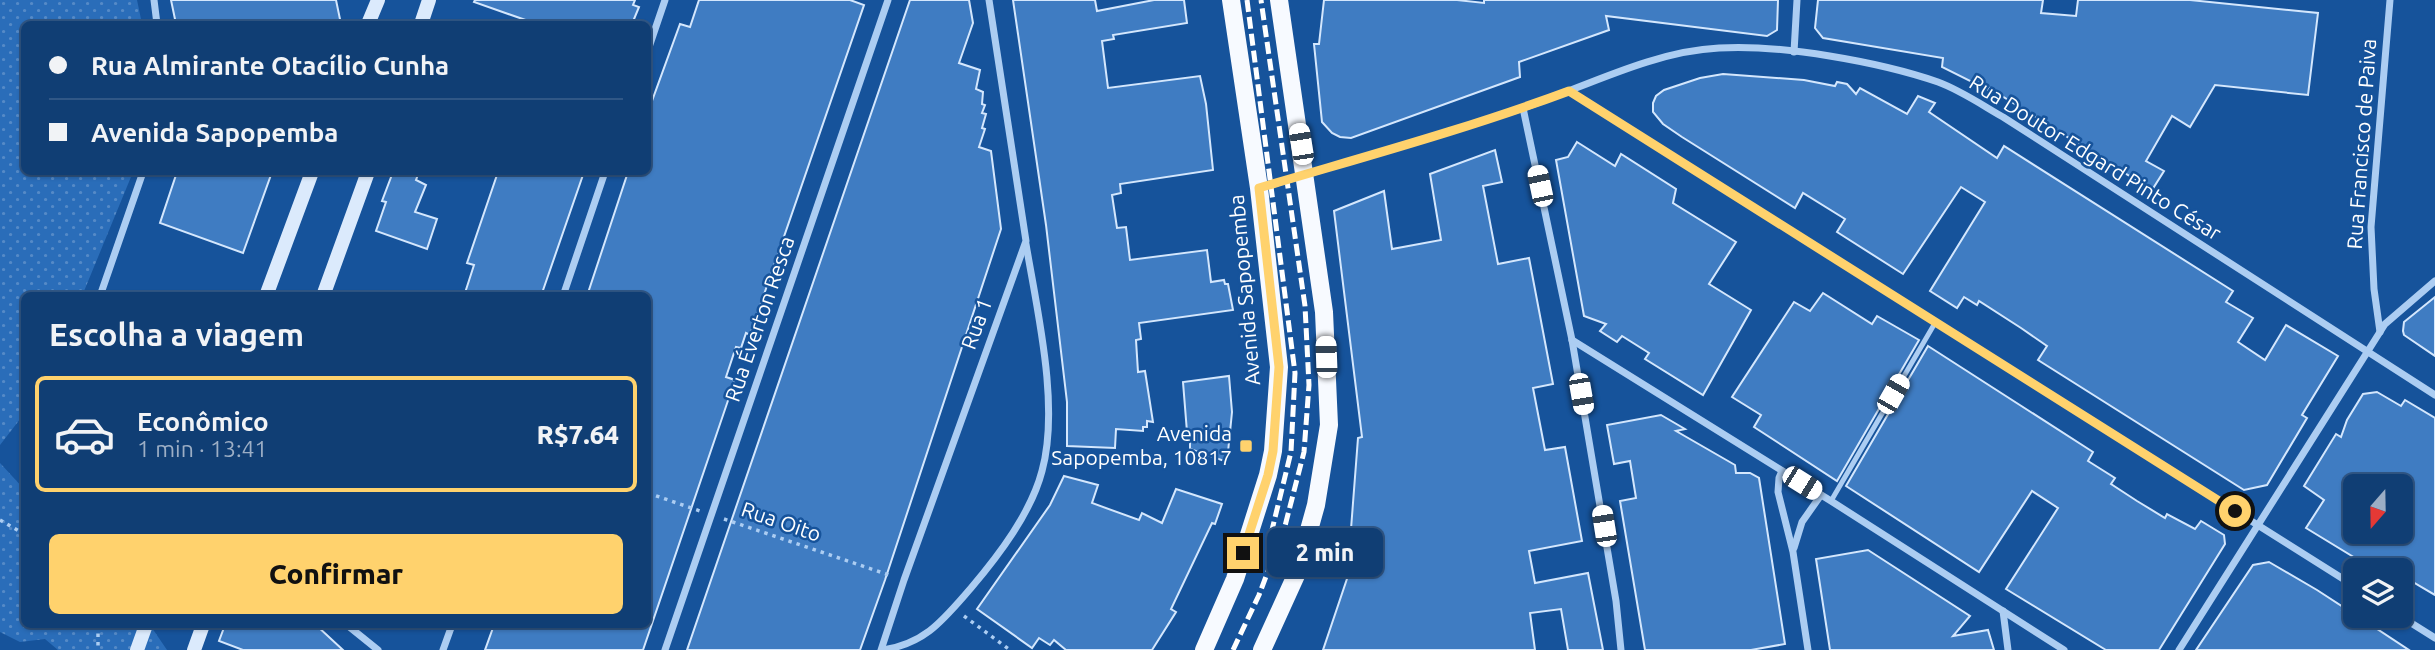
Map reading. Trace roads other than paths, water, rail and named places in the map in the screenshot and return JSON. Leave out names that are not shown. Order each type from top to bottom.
[{"type":"main road","points":[[369,21],[378,0]]},
{"type":"main road","points":[[422,21],[429,0]]},
{"type":"main road","name":"Avenida Sapopemba","points":[[1204,650],[1235,579],[1268,475],[1273,451],[1279,367],[1259,188],[1231,0]]},
{"type":"main road","points":[[1262,650],[1297,573],[1316,505],[1329,425],[1324,312],[1279,0]]},
{"type":"main road","points":[[267,292],[311,175]]},
{"type":"main road","points":[[324,292],[367,175]]},
{"type":"main road","points":[[137,650],[145,628]]},
{"type":"main road","points":[[194,650],[202,628]]},
{"type":"street","points":[[154,0],[157,21]]},
{"type":"street","points":[[651,41],[665,0]]},
{"type":"street","name":"Rua Éverton Resca","points":[[666,650],[888,0]]},
{"type":"street","name":"Rua 1","points":[[882,650],[904,580],[1026,241],[989,0]]},
{"type":"street","points":[[1794,52],[1797,0]]},
{"type":"street","name":"Rua Francisco de Paiva","points":[[2380,332],[2374,289],[2371,227],[2390,0]]},
{"type":"street","name":"Rua Doutor Edgard Pinto César","points":[[1259,188],[1523,108],[1664,57],[1718,48],[1794,52],[1895,70],[1940,83],[2003,117],[2435,395]]},
{"type":"street","points":[[1569,91],[2343,579]]},
{"type":"street","points":[[1523,108],[1572,340],[1616,601],[1621,650]]},
{"type":"street","points":[[101,292],[142,175]]},
{"type":"street","points":[[565,292],[604,175]]},
{"type":"street","points":[[882,650],[901,647],[922,638],[954,608],[1005,546],[1042,472],[1048,431],[1045,361],[1026,241]]},
{"type":"street","points":[[2179,650],[2385,324],[2435,281]]},
{"type":"street","points":[[1572,340],[2064,650]]},
{"type":"street","points":[[1782,471],[1778,492],[1793,552],[1808,650]]},
{"type":"street","points":[[1793,552],[1797,531],[1821,495]]},
{"type":"street","points":[[2003,611],[2008,650]]},
{"type":"street","points":[[2413,624],[2435,638]]},
{"type":"street","points":[[351,628],[378,650]]},
{"type":"street","points":[[443,650],[451,628]]},
{"type":"lane","points":[[1831,501],[1935,323]]},
{"type":"railway","points":[[1247,0],[1295,373],[1291,452],[1271,534]]},
{"type":"railway","points":[[1233,650],[1259,595],[1285,526],[1304,452],[1309,385],[1305,306],[1261,0]]},
{"type":"place","name":"Avenida Sapopemba, 10817","points":[[1246,446]]}]
